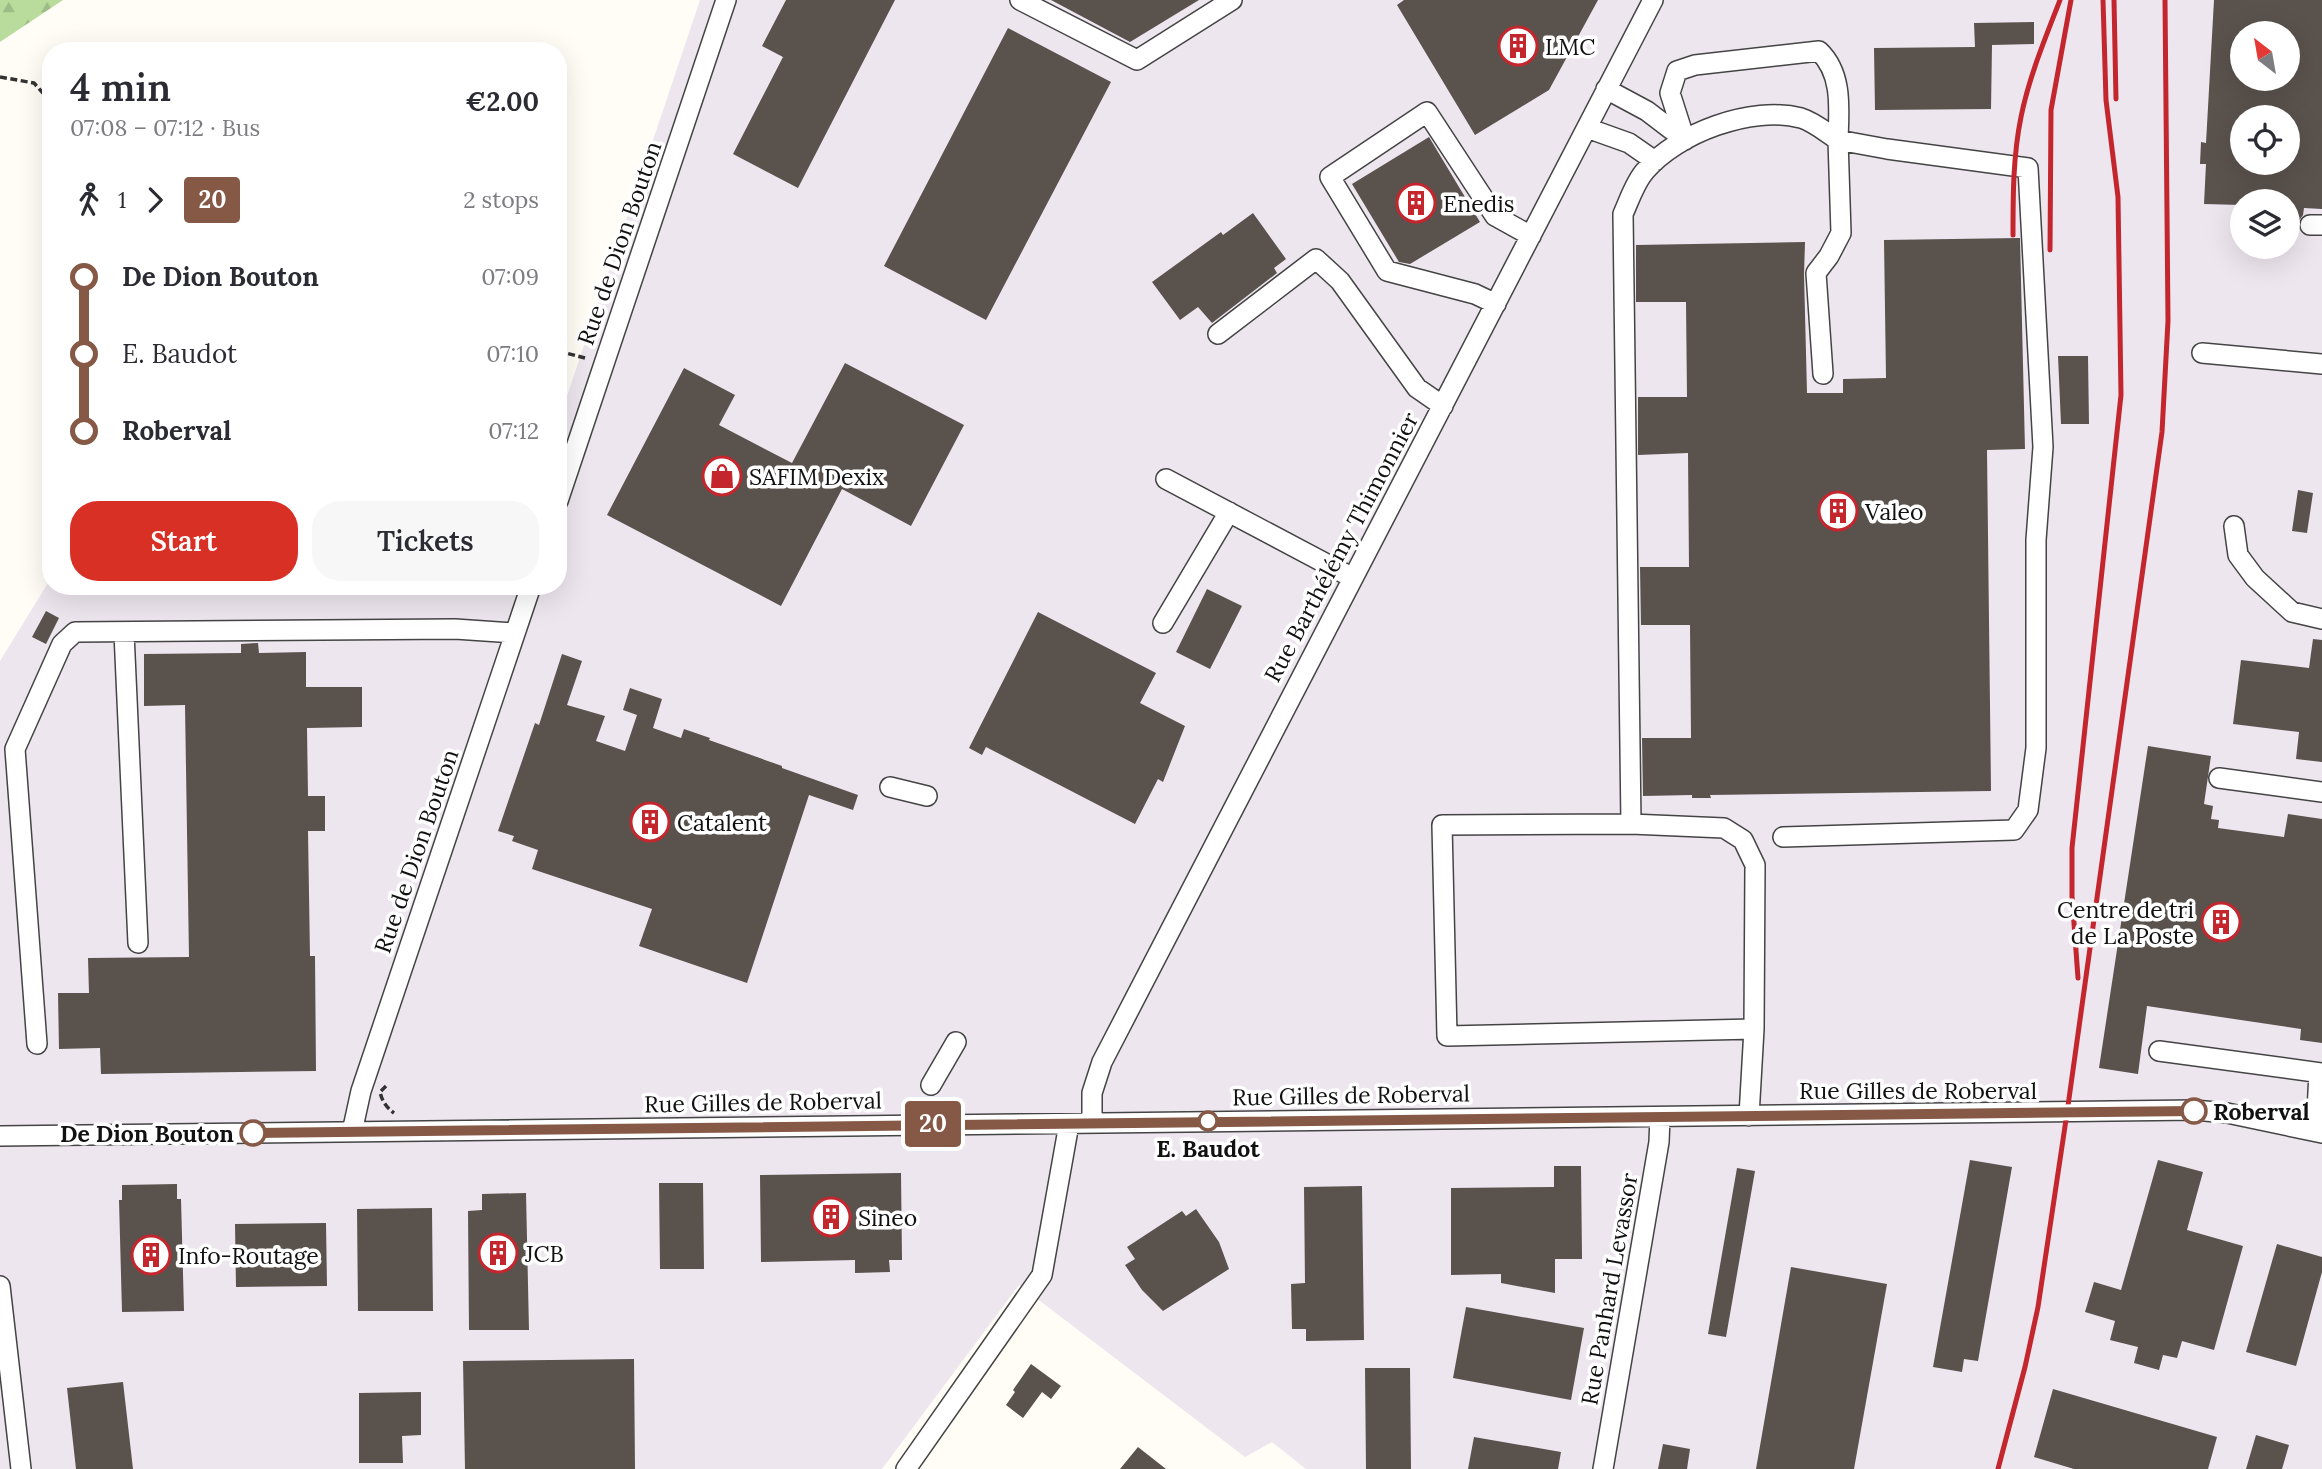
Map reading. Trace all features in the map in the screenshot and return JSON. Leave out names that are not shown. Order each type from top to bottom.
[{"type":"street","name":"Rue de Dion Bouton","points":[[567,474],[726,0]]},
{"type":"street","points":[[1020,0],[1137,60],[1232,0]]},
{"type":"street","name":"Rue Barthélémy Thimonnier","points":[[1092,1123],[1092,1094],[1102,1062],[1653,0]]},
{"type":"street","points":[[1685,140],[1670,93],[1677,71],[1695,65],[1819,51],[1829,60],[1836,78],[1839,108],[1841,233],[1816,273],[1823,374]]},
{"type":"street","points":[[1606,89],[1647,111],[1685,140]]},
{"type":"street","points":[[1496,304],[1475,294],[1387,271],[1330,177],[1427,112],[1495,216],[1531,236]]},
{"type":"street","points":[[1630,824],[1623,214],[1643,173],[1655,161],[1699,131],[1760,114],[1802,118],[1838,140],[2028,169],[2043,447],[2036,540],[2036,748],[2028,810],[2014,830],[1783,836]]},
{"type":"street","points":[[1587,128],[1629,143],[1655,161]]},
{"type":"street","points":[[1218,334],[1317,259],[1340,281],[1417,388],[1443,406]]},
{"type":"street","points":[[2202,353],[2322,364]]},
{"type":"street","points":[[1166,479],[1353,578]]},
{"type":"street","points":[[1163,623],[1229,512]]},
{"type":"street","points":[[2234,526],[2238,555],[2255,578],[2292,612],[2322,619]]},
{"type":"street","name":"Rue de Dion Bouton","points":[[352,1132],[361,1091],[528,595]]},
{"type":"street","points":[[37,1044],[15,748],[62,644],[75,632],[455,629],[515,633]]},
{"type":"street","points":[[124,633],[138,943]]},
{"type":"street","points":[[2220,778],[2322,792]]},
{"type":"street","points":[[890,787],[927,796]]},
{"type":"street","points":[[1749,1116],[1754,1029],[1755,865],[1743,840],[1724,828],[1630,824],[1442,825],[1447,1036],[1754,1029]]},
{"type":"street","points":[[931,1085],[957,1042]]},
{"type":"street","points":[[2159,1051],[2321,1073],[2319,1132]]},
{"type":"street","name":"Rue Gilles de Roberval","points":[[0,1136],[2194,1111],[2227,1113],[2319,1132]]},
{"type":"street","name":"Rue Panhard Levassor","points":[[1603,1469],[1659,1142],[1660,1117]]},
{"type":"street","points":[[906,1469],[1042,1275],[1069,1124]]},
{"type":"street","points":[[0,1286],[21,1469]]},
{"type":"path","points":[[0,77],[34,83],[42,92]]},
{"type":"path","points":[[567,354],[604,365]]},
{"type":"path","points":[[386,1086],[380,1092],[382,1098],[387,1108],[400,1117]]},
{"type":"shaded area","points":[[700,0],[2322,0],[2322,1469],[1306,1469],[1272,1442],[1245,1457],[1019,1285],[882,1469],[0,1469],[0,661],[42,593],[42,595],[567,595],[567,396]]},
{"type":"green space","points":[[0,0],[63,0],[0,42]]},
{"type":"building","points":[[786,0],[895,0],[798,188],[733,154],[783,57],[762,46]]},
{"type":"building","points":[[1051,0],[1199,0],[1130,42]]},
{"type":"building","name":"LMC","points":[[1404,0],[1598,0],[1549,90],[1475,135],[1397,5]]},
{"type":"building","points":[[2214,0],[2322,0],[2322,209],[2304,208],[2300,219],[2300,189],[2230,189],[2230,205],[2204,204],[2206,164],[2200,164],[2201,142],[2206,143]]},
{"type":"building","points":[[2034,22],[2034,44],[1992,45],[1991,109],[1875,110],[1874,48],[1975,47],[1974,23]]},
{"type":"building","points":[[1008,28],[1111,82],[986,320],[884,266]]},
{"type":"building","name":"Enedis","points":[[1429,137],[1480,222],[1410,264],[1399,262],[1352,184]]},
{"type":"building","points":[[1253,213],[1286,259],[1274,268],[1277,273],[1212,323],[1198,307],[1180,320],[1152,282],[1221,232],[1223,235]]},
{"type":"building","name":"Valeo","points":[[2020,238],[2025,449],[1987,450],[1991,791],[1710,795],[1711,798],[1692,798],[1692,795],[1643,796],[1642,738],[1691,738],[1690,625],[1641,625],[1640,567],[1689,567],[1688,453],[1638,455],[1638,397],[1687,397],[1686,302],[1636,302],[1636,245],[1805,242],[1807,393],[1843,393],[1843,379],[1886,378],[1884,240]]},
{"type":"building","points":[[2058,356],[2088,356],[2089,424],[2061,424]]},
{"type":"building","name":"SAFIM Dexix","points":[[845,363],[964,425],[911,526],[842,489],[781,606],[607,515],[684,368],[735,395],[719,425],[792,463]]},
{"type":"building","points":[[2298,490],[2313,493],[2307,533],[2292,531]]},
{"type":"building","points":[[1207,589],[1242,606],[1210,669],[1176,652]]},
{"type":"building","points":[[46,611],[59,618],[46,644],[32,637]]},
{"type":"building","points":[[1038,612],[1156,673],[1140,703],[1185,726],[1163,782],[1158,779],[1135,824],[986,747],[982,755],[969,748]]},
{"type":"building","points":[[2313,639],[2322,640],[2322,762],[2296,759],[2299,732],[2233,724],[2241,660],[2309,668]]},
{"type":"building","points":[[258,643],[259,653],[306,652],[306,687],[362,687],[362,727],[307,728],[308,796],[325,796],[325,831],[308,831],[310,956],[315,956],[316,1071],[101,1074],[100,1048],[59,1049],[58,993],[89,993],[88,958],[189,957],[185,705],[144,706],[144,654],[241,653],[241,644]]},
{"type":"building","name":"Catalent","points":[[562,654],[582,661],[567,705],[605,716],[596,741],[625,751],[637,715],[623,710],[630,688],[662,699],[653,728],[681,738],[684,729],[858,795],[853,810],[809,795],[747,983],[639,946],[652,909],[532,869],[538,850],[512,841],[514,836],[498,831],[535,723],[539,725]]},
{"type":"building","name":"Centre de tri de La Poste","points":[[2148,746],[2211,756],[2204,804],[2213,806],[2211,819],[2219,820],[2218,828],[2284,837],[2288,814],[2322,819],[2322,1043],[2300,1040],[2301,1029],[2147,1006],[2138,1074],[2099,1068]]},
{"type":"building","points":[[1970,1160],[2012,1167],[1978,1361],[1964,1359],[1962,1372],[1933,1367]]},
{"type":"building","points":[[2158,1160],[2203,1172],[2187,1230],[2243,1246],[2214,1350],[2182,1341],[2177,1358],[2163,1355],[2159,1370],[2134,1363],[2138,1347],[2110,1340],[2115,1321],[2085,1312],[2094,1282],[2121,1290]]},
{"type":"building","points":[[1554,1166],[1581,1166],[1582,1259],[1555,1259],[1555,1293],[1501,1283],[1501,1274],[1451,1275],[1451,1188],[1554,1187]]},
{"type":"building","points":[[1737,1168],[1755,1171],[1726,1337],[1708,1334]]},
{"type":"building","name":"Sineo","points":[[901,1173],[902,1260],[889,1260],[890,1272],[855,1273],[855,1260],[761,1262],[760,1175]]},
{"type":"building","points":[[659,1183],[703,1183],[704,1269],[660,1269]]},
{"type":"building","name":"Info-Routage","points":[[177,1184],[177,1199],[181,1199],[184,1311],[122,1312],[119,1200],[122,1200],[122,1185]]},
{"type":"building","points":[[1362,1186],[1364,1340],[1306,1341],[1306,1329],[1292,1329],[1291,1284],[1305,1283],[1304,1187]]},
{"type":"building","name":"JCB","points":[[526,1193],[529,1330],[469,1330],[468,1211],[482,1210],[482,1194]]},
{"type":"building","points":[[432,1208],[433,1311],[358,1311],[357,1209]]},
{"type":"building","points":[[1196,1209],[1219,1242],[1229,1269],[1163,1311],[1142,1290],[1125,1265],[1135,1259],[1127,1247],[1182,1211],[1186,1216]]},
{"type":"building","points":[[326,1223],[327,1286],[236,1287],[235,1224]]},
{"type":"building","points":[[2277,1244],[2322,1257],[2322,1272],[2296,1366],[2246,1352]]},
{"type":"building","points":[[1791,1267],[1887,1284],[1854,1469],[1756,1469]]},
{"type":"building","points":[[1466,1307],[1584,1328],[1571,1400],[1453,1378]]},
{"type":"building","points":[[634,1359],[635,1469],[465,1469],[463,1361]]},
{"type":"building","points":[[1031,1364],[1061,1386],[1051,1399],[1042,1392],[1023,1418],[1006,1405]]},
{"type":"building","points":[[1365,1368],[1410,1368],[1411,1469],[1366,1469]]},
{"type":"building","points":[[123,1382],[133,1469],[76,1469],[67,1388]]},
{"type":"building","points":[[2053,1389],[2217,1437],[2208,1469],[2074,1469],[2034,1457]]},
{"type":"building","points":[[421,1392],[421,1435],[402,1436],[403,1463],[359,1463],[359,1393]]},
{"type":"building","points":[[2256,1435],[2289,1445],[2282,1469],[2246,1469]]},
{"type":"building","points":[[1474,1437],[1561,1452],[1558,1469],[1468,1469]]},
{"type":"building","points":[[1663,1444],[1690,1449],[1687,1469],[1658,1469]]},
{"type":"building","points":[[1138,1447],[1166,1469],[1120,1469]]},
{"type":"railway","points":[[2013,235],[2013,191],[2018,132],[2033,73],[2060,0]]},
{"type":"railway","points":[[2050,250],[2051,110],[2071,0]]},
{"type":"railway","points":[[2078,978],[2072,896],[2072,848],[2121,395],[2118,197],[2106,100],[2103,0]]},
{"type":"railway","points":[[2114,0],[2116,99]]},
{"type":"railway","points":[[1998,1469],[2038,1307],[2162,432],[2168,321],[2165,0]]},
{"type":"bus line","name":"20","points":[[253,1133],[2194,1111]]},
{"type":"place","name":"LMC","points":[[1518,46]]},
{"type":"place","name":"Enedis","points":[[1416,203]]},
{"type":"place","name":"SAFIM Dexix","points":[[722,476]]},
{"type":"place","name":"Valeo","points":[[1838,511]]},
{"type":"place","name":"Catalent","points":[[650,822]]},
{"type":"place","name":"Centre de tri de La Poste","points":[[2221,922]]},
{"type":"place","name":"Roberval","points":[[2194,1111]]},
{"type":"place","name":"E. Baudot","points":[[1208,1121]]},
{"type":"place","name":"De Dion Bouton","points":[[253,1133]]},
{"type":"place","name":"Sineo","points":[[831,1217]]},
{"type":"place","name":"JCB","points":[[498,1253]]},
{"type":"place","name":"Info-Routage","points":[[151,1255]]}]
